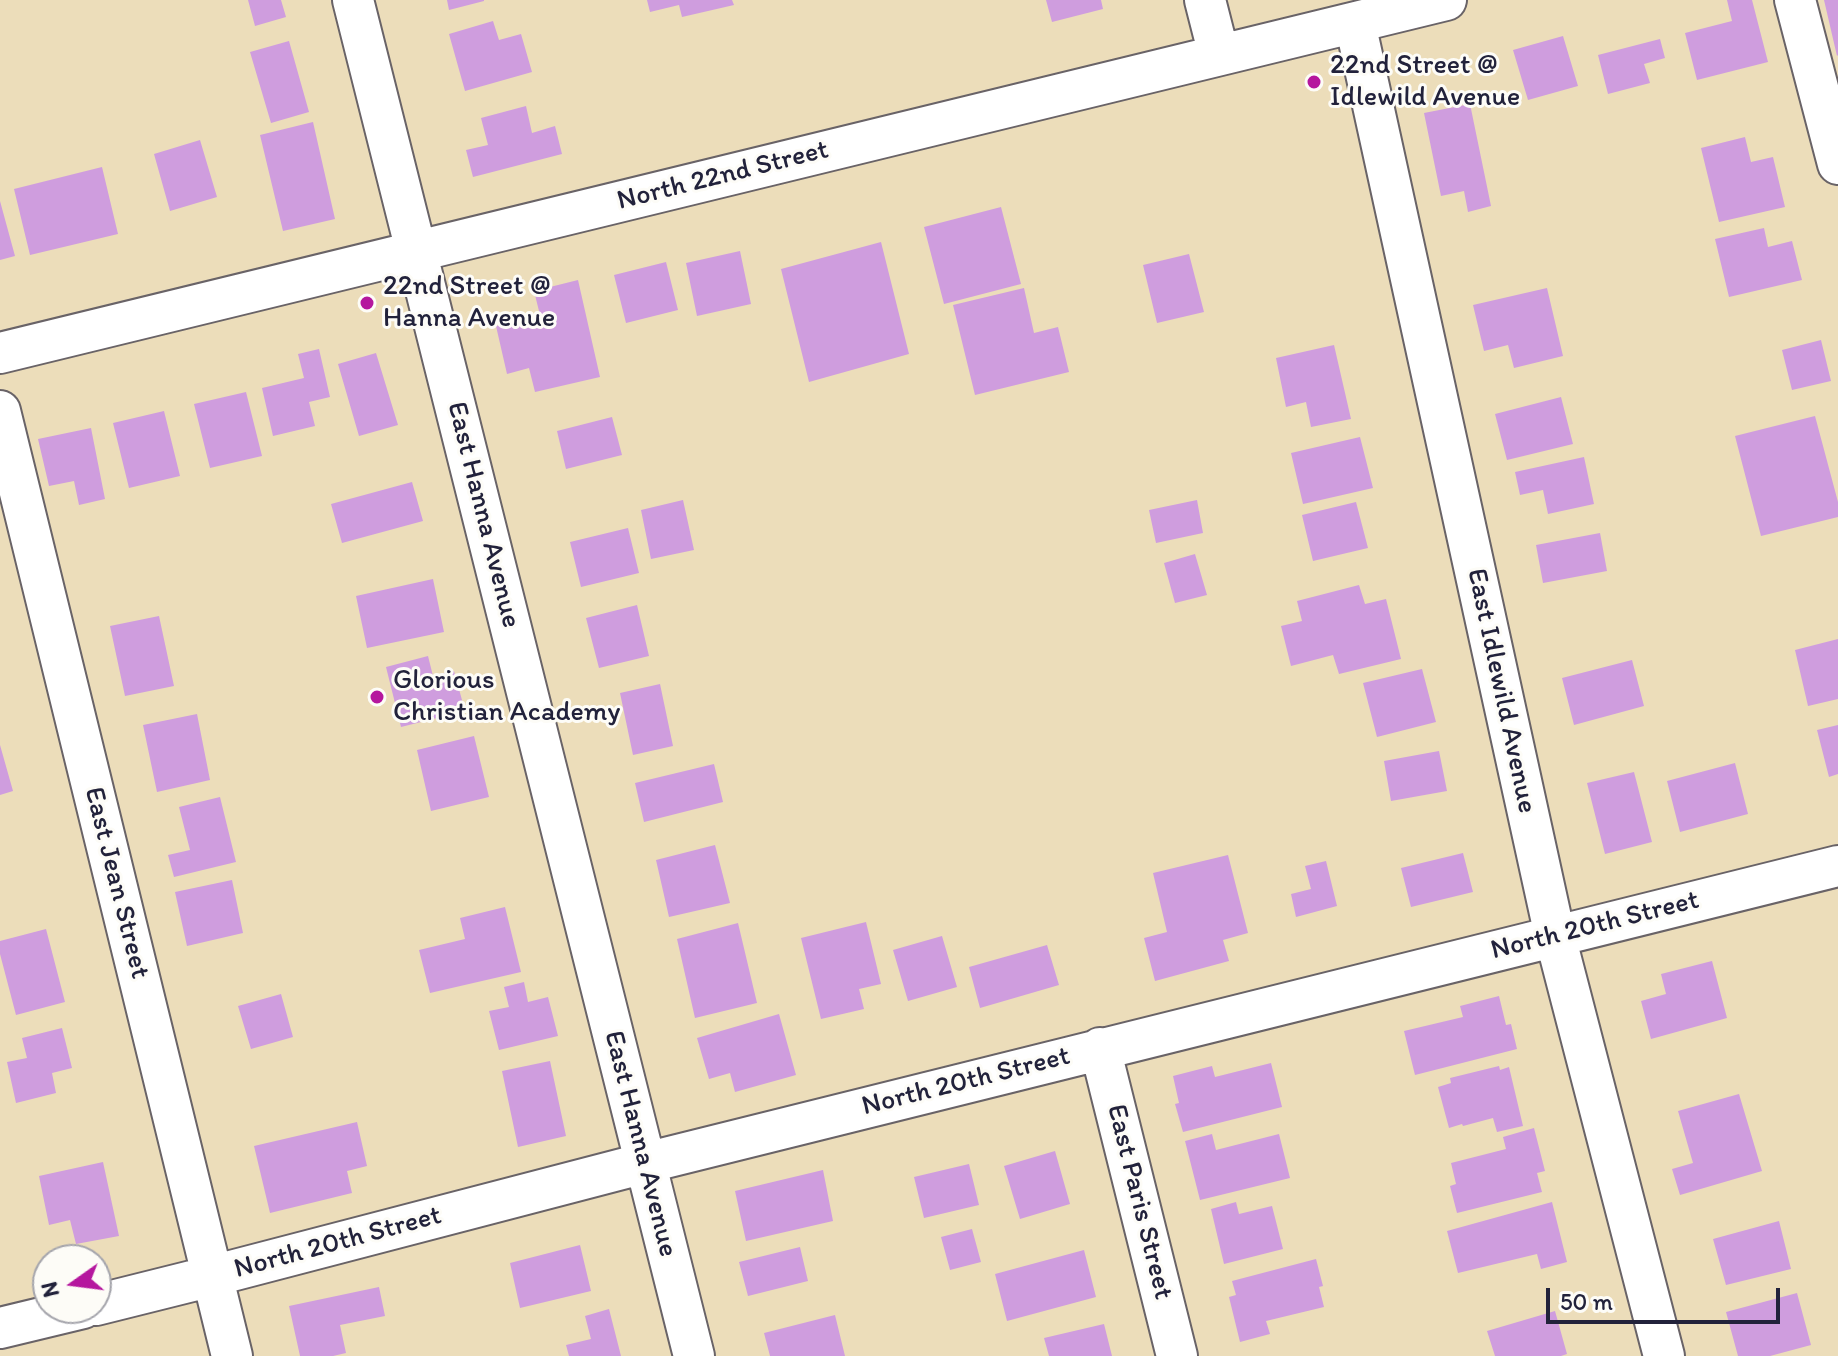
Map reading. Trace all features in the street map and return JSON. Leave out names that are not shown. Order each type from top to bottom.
[{"type":"street","name":"East Hanna Avenue","points":[[353,0],[694,1356]]},
{"type":"street","points":[[1205,0],[1219,55]]},
{"type":"street","name":"North 22nd Street","points":[[0,353],[1446,0]]},
{"type":"street","points":[[1795,0],[1838,164]]},
{"type":"street","name":"East Idlewild Avenue","points":[[1355,23],[1555,936],[1664,1356]]},
{"type":"street","name":"East Jean Street","points":[[0,411],[232,1356]]},
{"type":"street","name":"North 20th Street","points":[[112,1301],[1100,1048],[1838,866]]},
{"type":"street","name":"East Paris Street","points":[[1100,1048],[1177,1356]]},
{"type":"street","points":[[0,1328],[32,1320]]},
{"type":"building","points":[[248,0],[281,0],[286,17],[255,26]]},
{"type":"building","points":[[447,0],[484,0],[484,1],[449,10]]},
{"type":"building","points":[[647,0],[732,0],[734,5],[682,17],[679,5],[650,12]]},
{"type":"building","points":[[1046,0],[1101,0],[1103,9],[1052,22]]},
{"type":"building","points":[[1727,0],[1752,0],[1768,62],[1697,80],[1685,33],[1732,21]]},
{"type":"building","points":[[1824,0],[1838,0],[1837,56]]},
{"type":"building","points":[[493,21],[499,40],[521,34],[532,72],[465,91],[449,34]]},
{"type":"building","points":[[1563,36],[1578,86],[1528,100],[1513,50]]},
{"type":"building","points":[[1660,39],[1665,58],[1644,64],[1650,83],[1608,94],[1598,55]]},
{"type":"building","points":[[289,41],[309,112],[271,123],[250,52]]},
{"type":"building","points":[[1470,104],[1491,206],[1468,212],[1464,191],[1441,196],[1424,113]]},
{"type":"building","points":[[526,106],[532,133],[555,126],[562,154],[473,177],[466,150],[488,145],[481,118]]},
{"type":"building","points":[[313,122],[335,219],[283,231],[260,135]]},
{"type":"building","points":[[1745,137],[1751,162],[1773,157],[1785,207],[1719,222],[1701,148]]},
{"type":"building","points":[[200,140],[217,197],[170,211],[154,154]]},
{"type":"building","points":[[102,167],[118,234],[30,255],[14,189]]},
{"type":"building","points":[[0,201],[15,256],[0,260]]},
{"type":"building","points":[[1001,207],[1021,284],[944,304],[924,227]]},
{"type":"building","points":[[1764,228],[1768,247],[1792,241],[1802,280],[1729,297],[1715,239]]},
{"type":"building","points":[[881,242],[909,354],[809,382],[781,269]]},
{"type":"building","points":[[740,251],[751,304],[697,316],[686,263]]},
{"type":"building","points":[[1189,254],[1204,312],[1157,323],[1143,265]]},
{"type":"building","points":[[666,262],[678,310],[626,323],[614,275]]},
{"type":"building","points":[[578,280],[600,377],[535,392],[529,368],[507,374],[496,326],[540,315],[534,291]]},
{"type":"building","points":[[1024,288],[1034,333],[1058,327],[1069,372],[975,395],[953,305]]},
{"type":"building","points":[[1547,288],[1563,356],[1514,368],[1508,345],[1484,351],[1473,305]]},
{"type":"building","points":[[1821,340],[1831,381],[1792,390],[1782,350]]},
{"type":"building","points":[[1334,345],[1351,419],[1311,427],[1306,402],[1286,407],[1276,358]]},
{"type":"building","points":[[319,349],[330,397],[309,402],[315,426],[273,436],[262,388],[304,378],[298,354]]},
{"type":"building","points":[[376,353],[398,425],[359,436],[338,364]]},
{"type":"building","points":[[246,392],[262,456],[210,468],[194,404]]},
{"type":"building","points":[[1561,397],[1573,444],[1507,460],[1495,414]]},
{"type":"building","points":[[164,411],[180,476],[129,488],[113,423]]},
{"type":"building","points":[[1815,416],[1838,502],[1838,517],[1761,536],[1735,436]]},
{"type":"building","points":[[612,417],[622,455],[566,469],[557,431]]},
{"type":"building","points":[[91,428],[105,499],[79,505],[74,481],[49,486],[38,439]]},
{"type":"building","points":[[1360,437],[1373,488],[1303,504],[1291,453]]},
{"type":"building","points":[[1584,457],[1594,504],[1548,514],[1543,490],[1520,495],[1515,472]]},
{"type":"building","points":[[412,482],[423,521],[342,543],[331,504]]},
{"type":"building","points":[[683,500],[694,550],[651,559],[641,510]]},
{"type":"building","points":[[1197,500],[1203,533],[1156,543],[1149,510]]},
{"type":"building","points":[[1356,502],[1368,548],[1313,561],[1302,515]]},
{"type":"building","points":[[628,528],[639,573],[581,587],[570,542]]},
{"type":"building","points":[[1600,533],[1607,571],[1543,583],[1536,545]]},
{"type":"building","points":[[1195,554],[1207,595],[1175,603],[1164,563]]},
{"type":"building","points":[[433,579],[444,632],[367,648],[356,596]]},
{"type":"building","points":[[1359,585],[1365,604],[1386,599],[1401,659],[1339,674],[1333,655],[1291,666],[1281,626],[1302,621],[1297,601]]},
{"type":"building","points":[[637,605],[649,656],[599,668],[586,618]]},
{"type":"building","points":[[159,616],[174,686],[125,696],[110,626]]},
{"type":"building","points":[[1838,639],[1838,699],[1808,706],[1795,650]]},
{"type":"building","points":[[428,656],[433,676],[454,671],[465,711],[401,727],[386,667]]},
{"type":"building","points":[[1632,660],[1644,706],[1574,725],[1562,678]]},
{"type":"building","points":[[1422,669],[1436,722],[1377,737],[1363,683]]},
{"type":"building","points":[[660,684],[673,746],[633,755],[620,693]]},
{"type":"building","points":[[197,714],[210,780],[157,792],[143,725]]},
{"type":"building","points":[[1838,725],[1838,774],[1829,777],[1817,730]]},
{"type":"building","points":[[474,736],[489,797],[431,811],[417,750]]},
{"type":"building","points":[[0,745],[13,791],[0,795]]},
{"type":"building","points":[[1439,751],[1447,791],[1391,801],[1384,761]]},
{"type":"building","points":[[1735,763],[1748,814],[1680,832],[1667,781]]},
{"type":"building","points":[[714,764],[723,802],[644,822],[635,783]]},
{"type":"building","points":[[1634,772],[1652,842],[1605,854],[1587,783]]},
{"type":"building","points":[[220,797],[236,862],[174,877],[168,855],[190,850],[179,807]]},
{"type":"building","points":[[715,845],[730,903],[669,917],[656,860]]},
{"type":"building","points":[[1463,853],[1473,892],[1411,907],[1401,868]]},
{"type":"building","points":[[1228,855],[1248,933],[1223,940],[1229,961],[1155,981],[1144,938],[1167,932],[1153,873]]},
{"type":"building","points":[[1326,861],[1337,906],[1296,917],[1291,894],[1311,889],[1305,866]]},
{"type":"building","points":[[232,880],[243,933],[187,946],[175,892]]},
{"type":"building","points":[[505,907],[521,972],[430,993],[419,950],[465,939],[460,918]]},
{"type":"building","points":[[866,922],[881,984],[859,989],[864,1009],[821,1019],[801,938]]},
{"type":"building","points":[[738,923],[757,1003],[695,1018],[677,939]]},
{"type":"building","points":[[46,929],[65,1002],[16,1015],[0,954],[0,941]]},
{"type":"building","points":[[942,936],[957,987],[908,1001],[893,950]]},
{"type":"building","points":[[1047,945],[1059,985],[980,1008],[969,967]]},
{"type":"building","points":[[1712,961],[1727,1018],[1651,1039],[1641,1001],[1666,994],[1661,974]]},
{"type":"building","points":[[524,982],[528,1002],[548,997],[558,1036],[499,1050],[489,1011],[509,1007],[504,987]]},
{"type":"building","points":[[281,994],[293,1037],[251,1049],[238,1006]]},
{"type":"building","points":[[1499,996],[1506,1025],[1511,1024],[1517,1049],[1415,1075],[1404,1031],[1463,1017],[1460,1006]]},
{"type":"building","points":[[779,1014],[796,1075],[735,1092],[730,1073],[709,1079],[697,1038]]},
{"type":"building","points":[[62,1028],[72,1068],[52,1073],[56,1093],[16,1103],[7,1062],[27,1058],[22,1038]]},
{"type":"building","points":[[550,1061],[566,1136],[518,1147],[502,1071]]},
{"type":"building","points":[[1271,1063],[1282,1107],[1183,1132],[1175,1104],[1179,1103],[1173,1076],[1212,1066],[1215,1077]]},
{"type":"building","points":[[1499,1066],[1500,1070],[1509,1067],[1523,1126],[1497,1132],[1493,1118],[1449,1128],[1438,1087],[1451,1083],[1450,1078]]},
{"type":"building","points":[[1739,1094],[1762,1171],[1680,1195],[1672,1169],[1693,1163],[1678,1111]]},
{"type":"building","points":[[357,1122],[367,1166],[347,1171],[352,1193],[270,1213],[254,1146]]},
{"type":"building","points":[[1534,1128],[1545,1171],[1537,1173],[1542,1192],[1457,1213],[1450,1186],[1456,1184],[1451,1163],[1506,1149],[1503,1137]]},
{"type":"building","points":[[1212,1134],[1216,1150],[1279,1134],[1290,1178],[1200,1200],[1185,1141]]},
{"type":"building","points":[[1055,1151],[1070,1204],[1020,1219],[1004,1166]]},
{"type":"building","points":[[103,1162],[119,1236],[76,1244],[70,1220],[49,1225],[39,1176]]},
{"type":"building","points":[[969,1164],[979,1205],[924,1218],[914,1177]]},
{"type":"building","points":[[823,1170],[833,1221],[746,1241],[735,1191]]},
{"type":"building","points":[[1236,1202],[1239,1214],[1272,1206],[1283,1249],[1224,1264],[1211,1209]]},
{"type":"building","points":[[1552,1202],[1567,1262],[1541,1269],[1537,1254],[1458,1273],[1447,1231]]},
{"type":"building","points":[[1779,1221],[1791,1269],[1726,1285],[1713,1239]]},
{"type":"building","points":[[972,1229],[981,1262],[950,1270],[941,1237]]},
{"type":"building","points":[[580,1245],[591,1291],[520,1308],[510,1263]]},
{"type":"building","points":[[800,1247],[808,1281],[748,1296],[739,1262]]},
{"type":"building","points":[[1084,1250],[1096,1297],[1007,1321],[995,1274]]},
{"type":"building","points":[[1316,1259],[1323,1286],[1319,1287],[1324,1307],[1266,1321],[1270,1334],[1240,1342],[1229,1297],[1236,1295],[1232,1281]]},
{"type":"building","points":[[379,1287],[385,1316],[340,1325],[346,1353],[300,1356],[289,1306]]},
{"type":"building","points":[[1797,1293],[1811,1345],[1770,1356],[1738,1356],[1726,1312]]},
{"type":"building","points":[[609,1309],[621,1356],[569,1356],[566,1345],[591,1339],[585,1316]]},
{"type":"building","points":[[1555,1311],[1567,1354],[1495,1356],[1487,1331]]},
{"type":"building","points":[[835,1315],[845,1356],[770,1356],[764,1333]]},
{"type":"building","points":[[1104,1324],[1112,1356],[1049,1356],[1044,1338]]},
{"type":"place","name":"22nd Street @ Idlewild Avenue","points":[[1314,82]]},
{"type":"place","name":"22nd Street @ Hanna Avenue","points":[[367,303]]},
{"type":"place","name":"Glorious Christian Academy","points":[[377,697]]}]
